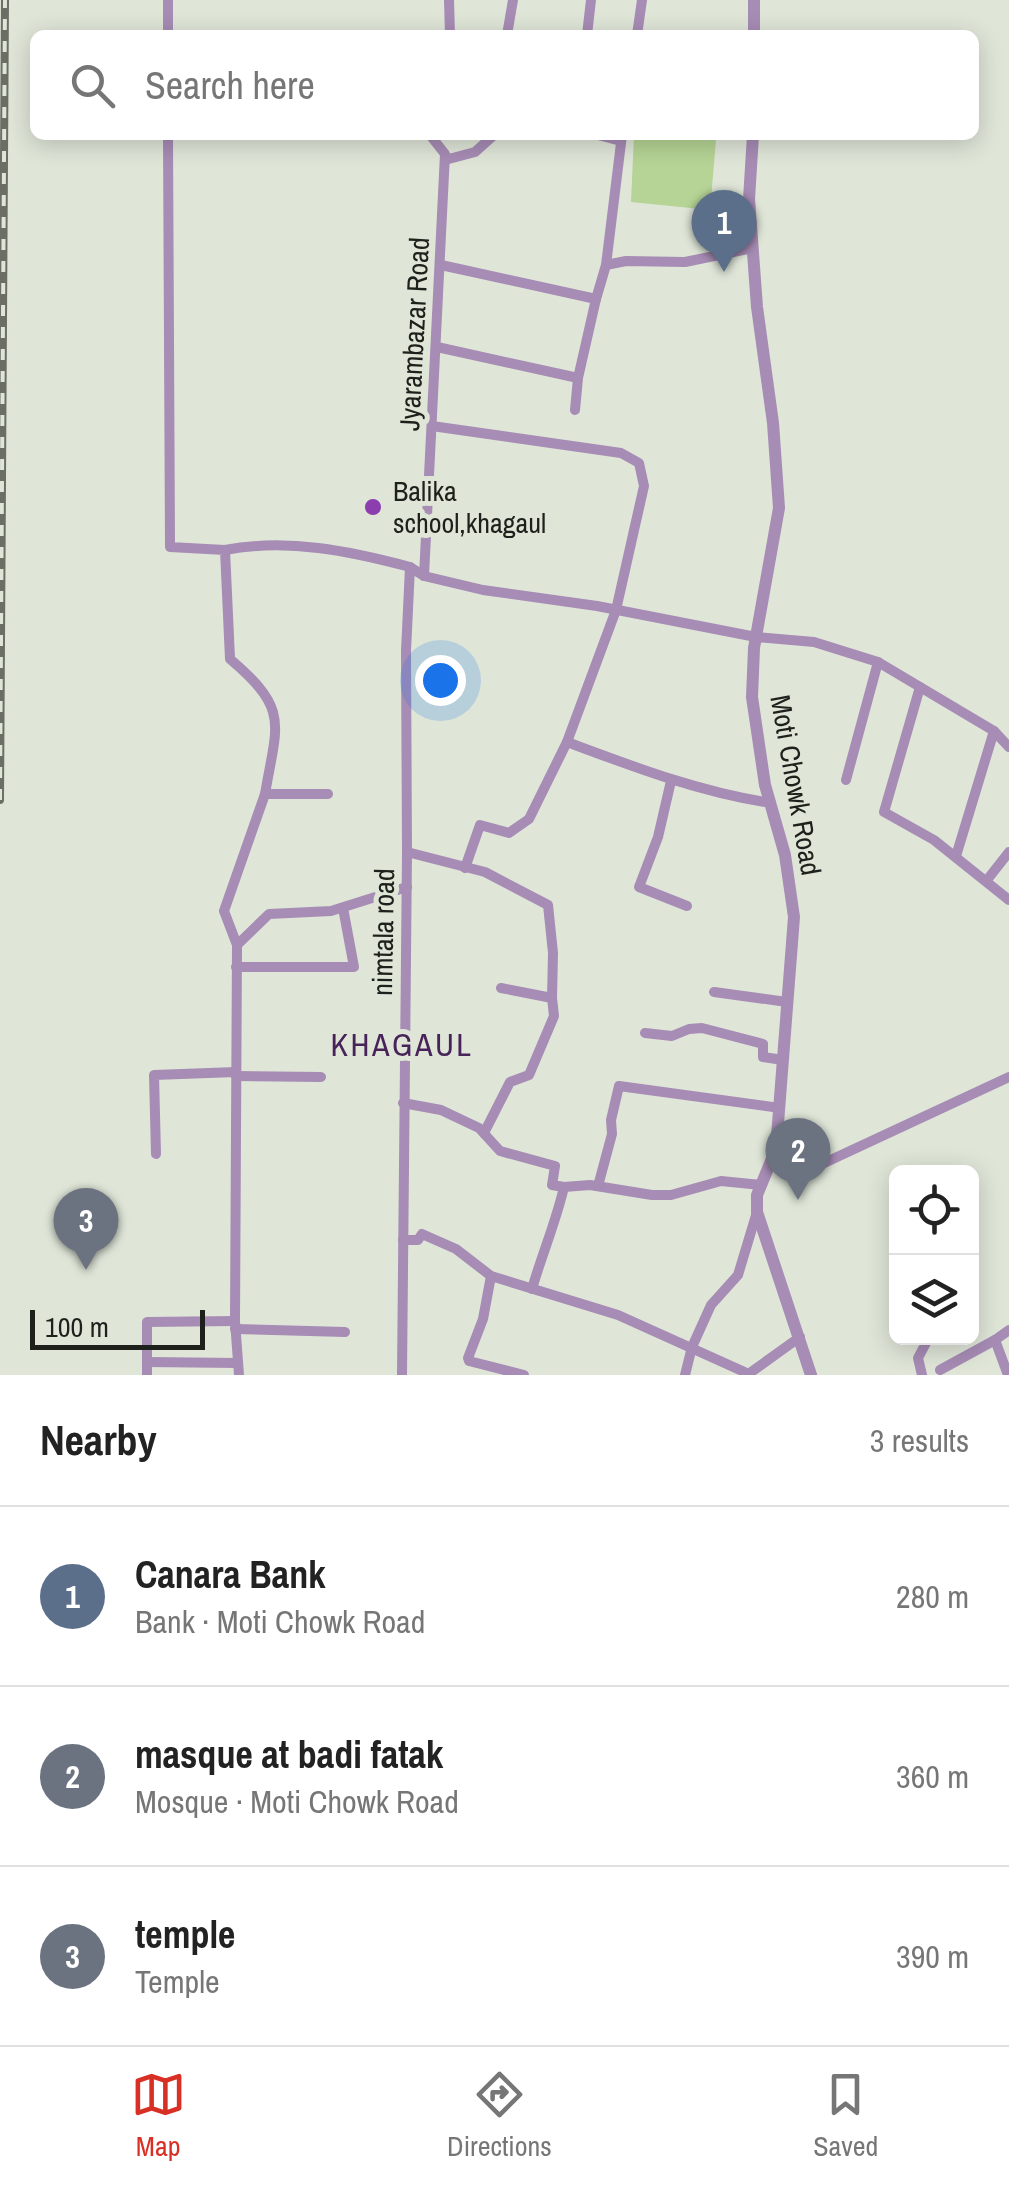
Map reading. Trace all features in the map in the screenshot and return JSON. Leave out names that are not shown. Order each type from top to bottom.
[{"type":"street","points":[[168,0],[168,30]]},
{"type":"street","points":[[449,0],[450,30]]},
{"type":"street","points":[[508,30],[514,0]]},
{"type":"street","points":[[588,30],[591,0]]},
{"type":"street","points":[[638,30],[642,0]]},
{"type":"street","points":[[754,0],[754,30]]},
{"type":"street","points":[[168,140],[170,547],[313,547],[410,567],[424,576],[483,590],[756,637],[814,642],[878,662],[994,731],[1009,747]]},
{"type":"street","points":[[443,149],[475,152],[488,140]]},
{"type":"street","points":[[574,410],[606,265],[622,140]]},
{"type":"street","name":"Moti Chowk Road","points":[[753,140],[749,198],[752,248],[773,423],[778,508],[756,637],[752,697],[794,917],[776,1149],[761,1185],[756,1212],[811,1375]]},
{"type":"street","name":"Jyarambazar Road","points":[[424,576],[443,149]]},
{"type":"street","points":[[606,265],[684,262],[752,248]]},
{"type":"street","points":[[440,265],[596,299]]},
{"type":"street","points":[[437,347],[578,378]]},
{"type":"street","points":[[432,426],[620,454],[639,463],[644,486],[616,610],[567,742],[529,819],[509,833],[480,825],[465,868]]},
{"type":"street","points":[[226,550],[230,659],[258,682],[278,718],[265,794],[224,911],[236,945],[235,1325],[238,1369],[147,1369],[147,1322],[235,1325],[345,1332]]},
{"type":"street","name":"nimtala road","points":[[402,1375],[408,852],[406,652],[410,567]]},
{"type":"street","points":[[846,780],[878,662]]},
{"type":"street","points":[[920,687],[884,812],[956,856],[1009,900]]},
{"type":"street","points":[[956,856],[994,731]]},
{"type":"street","points":[[567,742],[671,780],[728,797],[770,803]]},
{"type":"street","points":[[671,780],[658,837],[640,887],[687,906]]},
{"type":"street","points":[[265,794],[328,794]]},
{"type":"street","points":[[408,852],[500,879],[550,907],[554,1016],[530,1075],[510,1082],[484,1133]]},
{"type":"street","points":[[987,880],[1009,852]]},
{"type":"street","points":[[236,945],[269,914],[343,908],[407,887]]},
{"type":"street","points":[[236,967],[354,967],[343,908]]},
{"type":"street","points":[[501,988],[552,998]]},
{"type":"street","points":[[714,992],[787,1002]]},
{"type":"street","points":[[645,1033],[672,1036],[702,1028],[763,1044],[763,1057],[784,1060]]},
{"type":"street","points":[[156,1154],[154,1075],[321,1076]]},
{"type":"street","points":[[770,1164],[822,1164],[1009,1078]]},
{"type":"street","points":[[598,1186],[612,1134],[618,1086],[780,1108]]},
{"type":"street","points":[[403,1103],[440,1110],[484,1133],[500,1152],[555,1166],[552,1184],[564,1187],[598,1186],[670,1195],[721,1181],[761,1185]]},
{"type":"street","points":[[532,1289],[547,1239],[556,1224],[564,1187]]},
{"type":"street","points":[[685,1375],[692,1347],[712,1305],[738,1275],[756,1212]]},
{"type":"street","points":[[403,1240],[418,1240],[422,1234],[456,1249],[491,1276],[618,1315],[748,1374],[800,1337]]},
{"type":"street","points":[[491,1276],[483,1319],[468,1358],[524,1375]]},
{"type":"street","points":[[940,1370],[1009,1330]]},
{"type":"street","points":[[994,1340],[1008,1375]]},
{"type":"street","points":[[922,1375],[918,1358],[925,1345]]},
{"type":"shaded area","points":[[634,140],[716,140],[710,210],[631,202]]},
{"type":"railway","points":[[0,800],[5,0]]},
{"type":"place","name":"Canara Bank","points":[[724,272]]},
{"type":"place","name":"Balika school,khagaul","points":[[373,507]]},
{"type":"place","name":"masque at badi fatak","points":[[798,1200]]},
{"type":"place","name":"temple","points":[[86,1270]]},
{"type":"district","name":"KHAGAUL","points":[[402,1044]]}]
